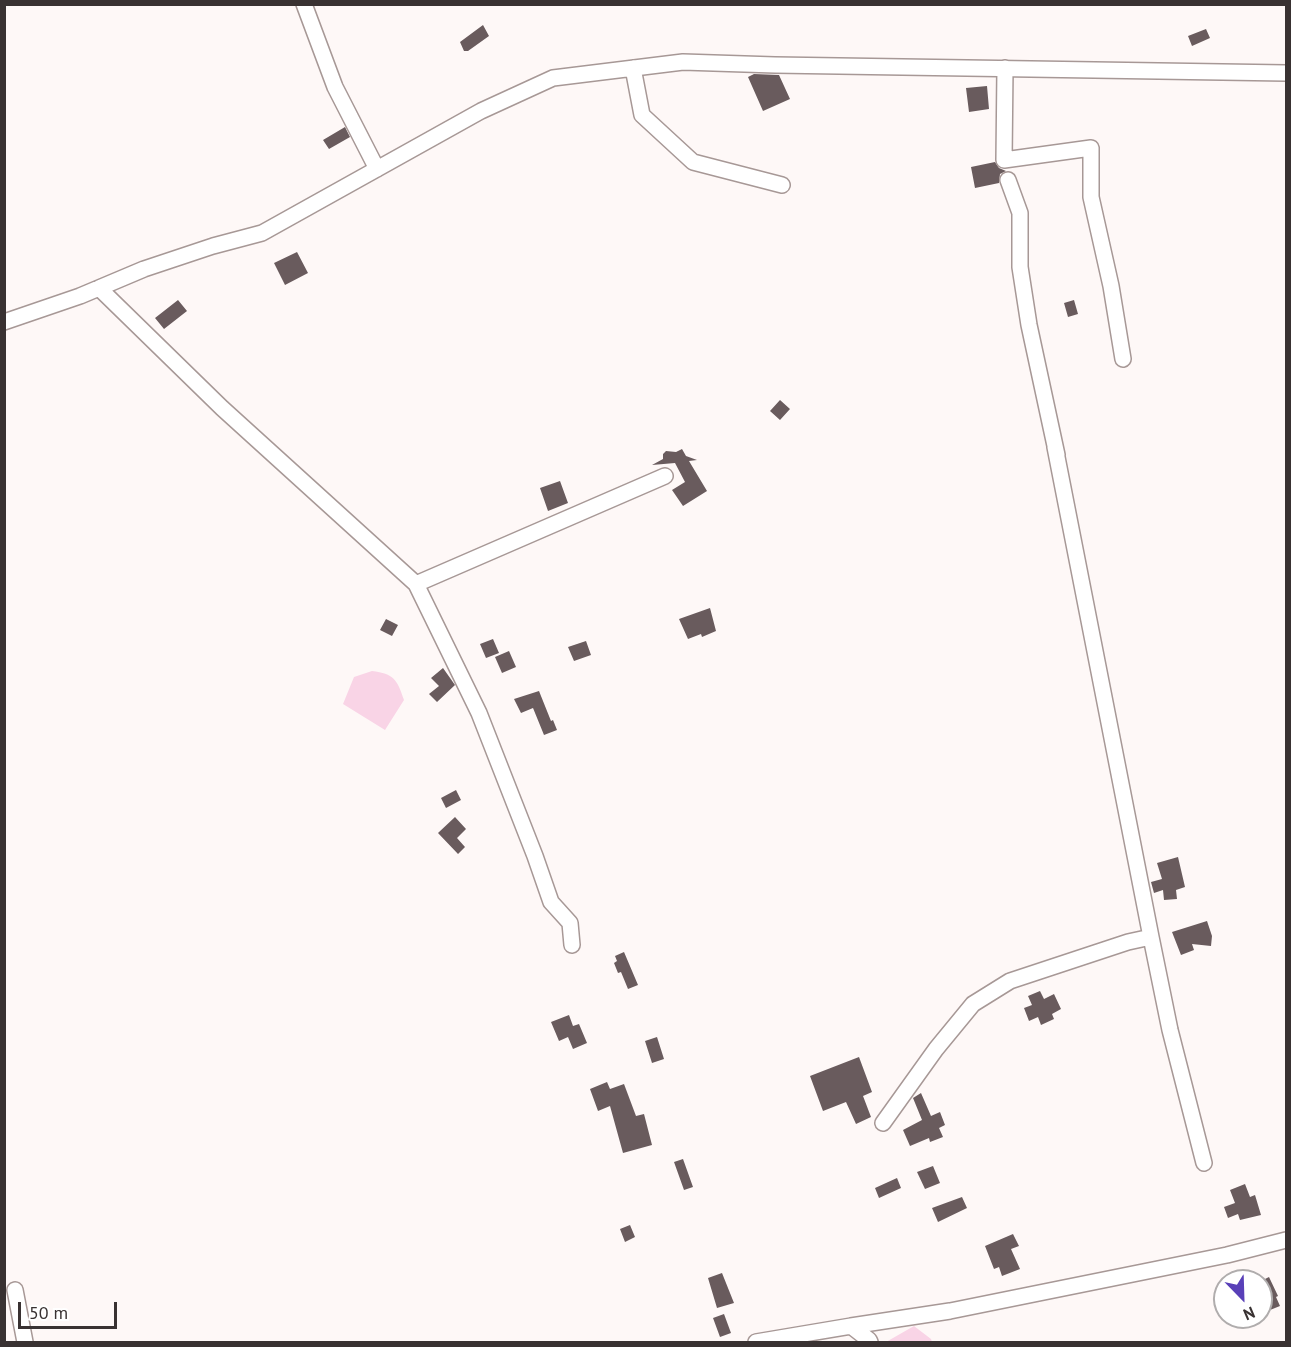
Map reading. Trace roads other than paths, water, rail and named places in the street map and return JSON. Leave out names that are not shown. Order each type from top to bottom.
[{"type":"street","points":[[304,4],[335,87],[377,169]]},
{"type":"street","points":[[4,322],[154,266],[213,246],[262,233],[481,111],[553,78],[683,62],[1287,73]]},
{"type":"street","points":[[633,68],[642,115],[693,162],[782,185]]},
{"type":"street","points":[[1005,68],[1004,160],[1091,148],[1090,197],[1111,286],[1123,360]]},
{"type":"street","points":[[1008,180],[1020,213],[1020,267],[1029,325],[1151,938],[1170,1030],[1204,1163]]},
{"type":"street","points":[[99,288],[222,408],[416,584],[479,713],[551,902],[570,923],[572,945]]},
{"type":"street","points":[[1055,447],[1059,464]]},
{"type":"street","points":[[416,584],[665,476]]},
{"type":"street","points":[[883,1123],[936,1049],[973,1004],[1020,978],[1128,942],[1151,938]]},
{"type":"street","points":[[756,1342],[950,1311],[1227,1255],[1287,1240]]},
{"type":"street","points":[[15,1290],[25,1342]]},
{"type":"street","points":[[851,1326],[870,1342]]}]
